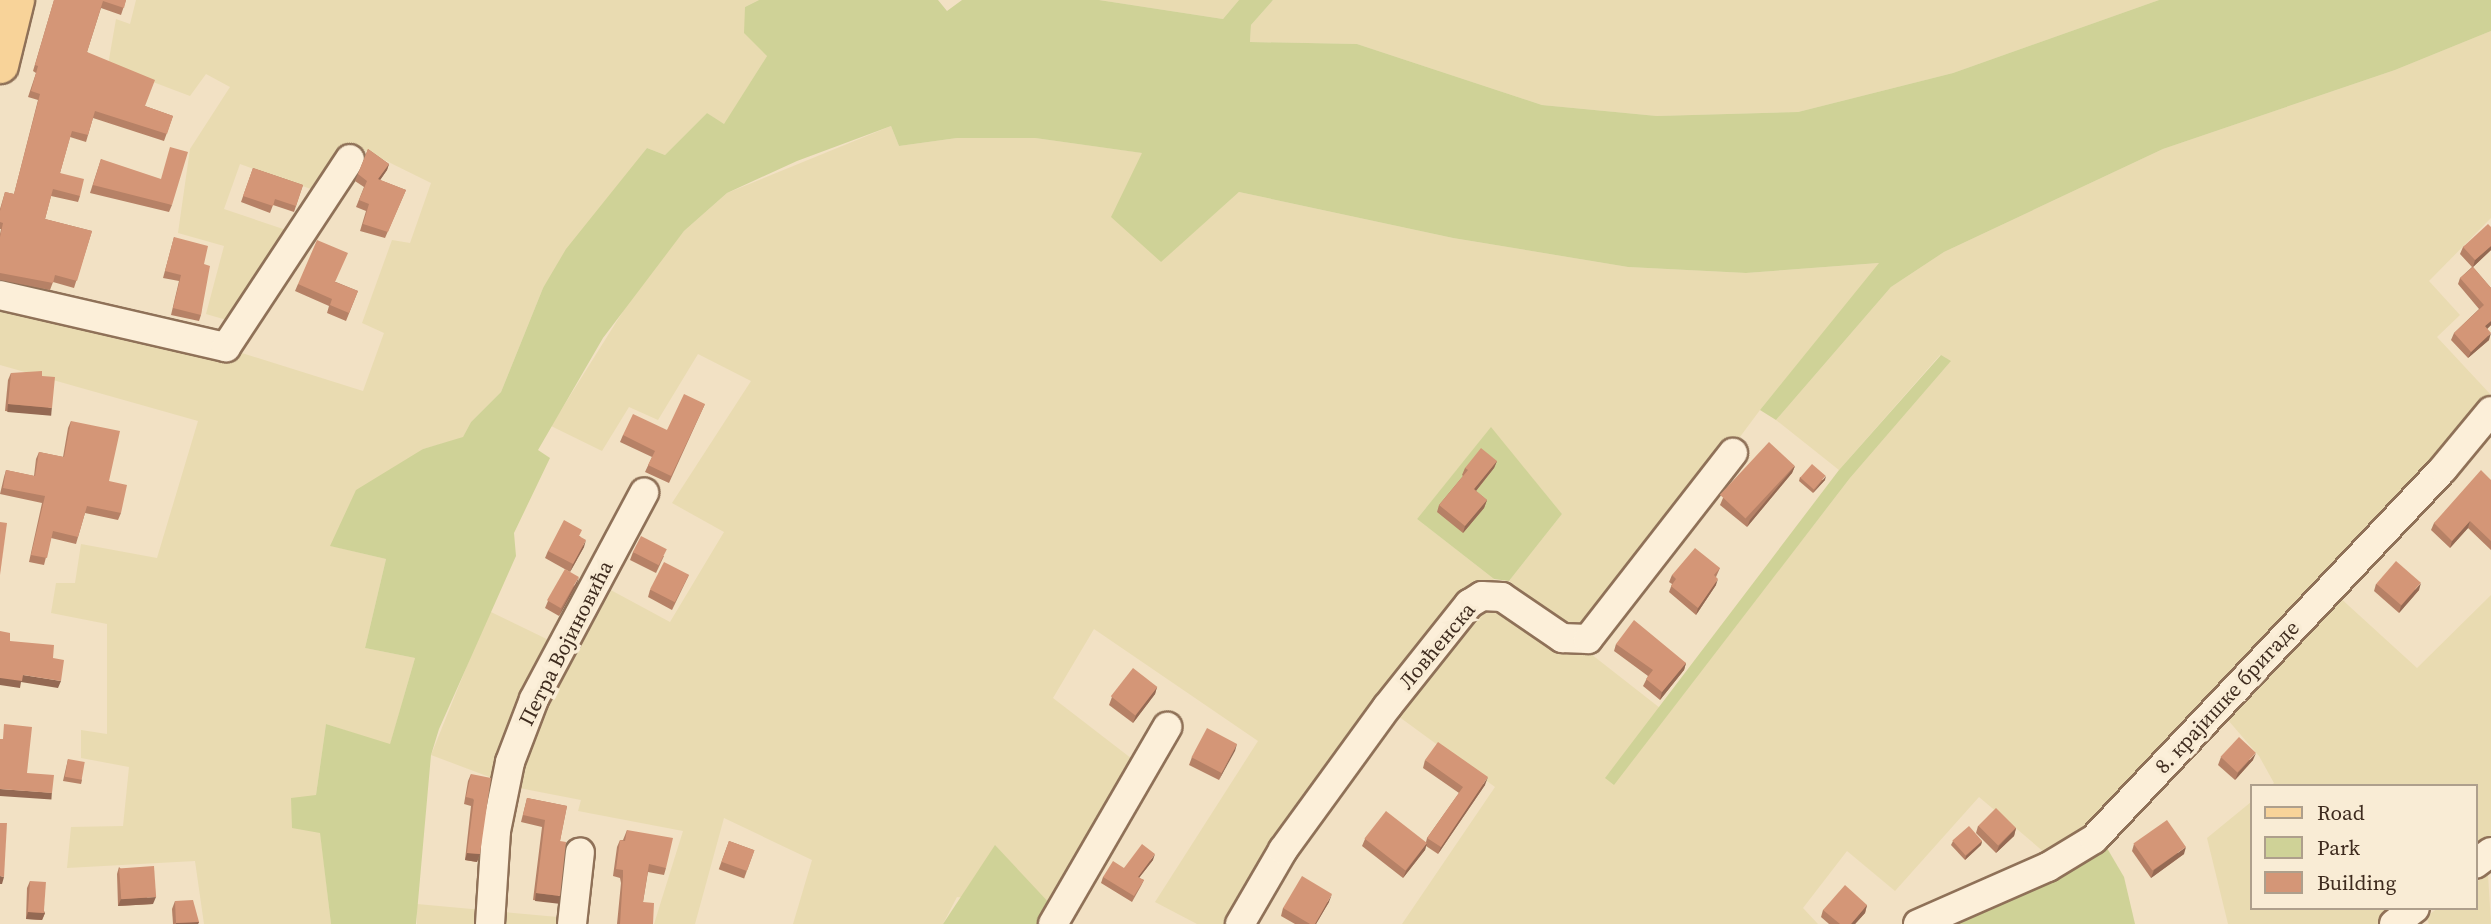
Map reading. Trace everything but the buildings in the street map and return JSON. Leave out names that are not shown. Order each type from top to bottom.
[{"type":"main road","points":[[0,65],[16,0]]},
{"type":"street","points":[[0,295],[226,347],[350,159]]},
{"type":"street","name":"8. крајишке бригаде","points":[[1919,924],[2048,867],[2094,839],[2443,469],[2491,411]]},
{"type":"street","name":"Ловћенска","points":[[1240,924],[1290,840],[1469,604],[1482,596],[1502,597],[1562,638],[1588,639],[1732,453]]},
{"type":"street","name":"Петра Војиновића","points":[[489,924],[496,831],[510,762],[534,699],[644,493]]},
{"type":"street","points":[[1053,924],[1167,727]]},
{"type":"street","points":[[572,924],[580,852]]},
{"type":"street","points":[[2394,924],[2412,910]]},
{"type":"shaded area","points":[[136,0],[759,0],[745,7],[767,56],[724,125],[707,113],[665,155],[647,148],[543,288],[501,392],[471,422],[463,438],[423,449],[331,546],[386,559],[365,648],[415,658],[390,745],[326,724],[316,795],[331,924],[204,924],[195,861],[67,868],[71,827],[123,826],[129,767],[81,758],[81,730],[107,734],[107,624],[51,613],[56,583],[75,583],[81,544],[157,558],[198,421],[0,365],[0,299],[242,353],[363,391],[384,333],[362,323],[392,240],[410,243],[431,183],[354,145],[328,195],[240,164],[224,209],[295,233],[237,323],[206,314],[224,246],[178,233],[190,149],[230,87],[206,74],[190,96],[108,65],[116,19],[130,24]]},
{"type":"shaded area","points":[[1099,0],[1239,0],[1223,19]]},
{"type":"shaded area","points":[[1273,0],[2159,0],[1953,73],[1798,112],[1657,116],[1542,105],[1357,44],[1250,42],[1251,25]]},
{"type":"shaded area","points":[[2491,31],[2491,218],[2429,281],[2460,315],[2437,337],[2491,395],[2448,452],[2112,812],[2051,858],[1979,797],[1895,891],[1847,851],[1803,908],[1818,924],[1402,924],[1495,787],[1398,716],[1485,603],[1582,647],[1660,708],[1606,777],[1614,784],[1850,478],[1950,362],[1940,355],[1839,470],[1776,420],[1891,287],[1944,252],[2163,149],[2395,70]]},
{"type":"shaded area","points":[[891,126],[899,146],[957,138],[1035,138],[1143,153],[1160,262],[1239,192],[1453,238],[1628,267],[1746,273],[1880,263],[1760,410],[1600,625],[1571,628],[1509,581],[1562,514],[1491,428],[1417,519],[1494,579],[1234,924],[1197,924],[1155,902],[1258,741],[1094,629],[1053,698],[1136,762],[1052,906],[957,897],[943,924],[793,924],[812,860],[724,818],[695,924],[654,924],[683,831],[578,811],[581,800],[519,788],[431,755],[489,611],[561,646],[607,588],[670,622],[724,532],[672,503],[751,381],[698,354],[658,420],[629,407],[602,451],[551,426],[642,281],[684,231],[727,193]]},
{"type":"shaded area","points":[[2337,595],[2417,668],[2491,595],[2491,844],[2477,854],[2477,784],[2273,784],[2259,756],[2221,712]]},
{"type":"shaded area","points":[[2250,803],[2250,910],[2398,910],[2379,924],[2228,924],[2207,838]]},
{"type":"shaded area","points":[[2488,874],[2491,924],[2429,924],[2426,917],[2435,910],[2477,910],[2477,882]]},
{"type":"shaded area","points":[[417,904],[558,917],[559,924],[417,924]]},
{"type":"green space","points":[[759,0],[938,0],[947,11],[962,0],[1099,0],[1223,19],[1239,0],[1273,0],[1251,25],[1250,42],[1357,44],[1542,105],[1657,116],[1798,112],[1953,73],[2159,0],[2491,0],[2491,31],[2395,70],[2163,149],[1944,252],[1891,287],[1776,420],[1760,410],[1879,263],[1746,273],[1628,267],[1453,238],[1239,192],[1161,262],[1111,217],[1142,153],[1035,138],[957,138],[899,146],[891,126],[797,161],[727,193],[684,231],[603,338],[538,450],[550,458],[514,533],[516,556],[439,729],[431,755],[416,924],[331,924],[320,833],[292,828],[291,798],[316,795],[326,724],[390,744],[415,658],[365,648],[386,559],[330,546],[356,490],[423,449],[463,437],[471,422],[501,392],[543,288],[566,249],[647,148],[665,155],[707,113],[724,124],[767,56],[744,33],[745,7]]},
{"type":"green space","points":[[1941,355],[1951,361],[1850,478],[1614,785],[1605,778],[1839,470]]},
{"type":"green space","points":[[1491,427],[1562,514],[1509,581],[1494,579],[1417,519]]},
{"type":"green space","points":[[2104,843],[2124,877],[2135,924],[1939,924]]},
{"type":"green space","points":[[995,845],[1052,906],[1042,924],[943,924]]}]
